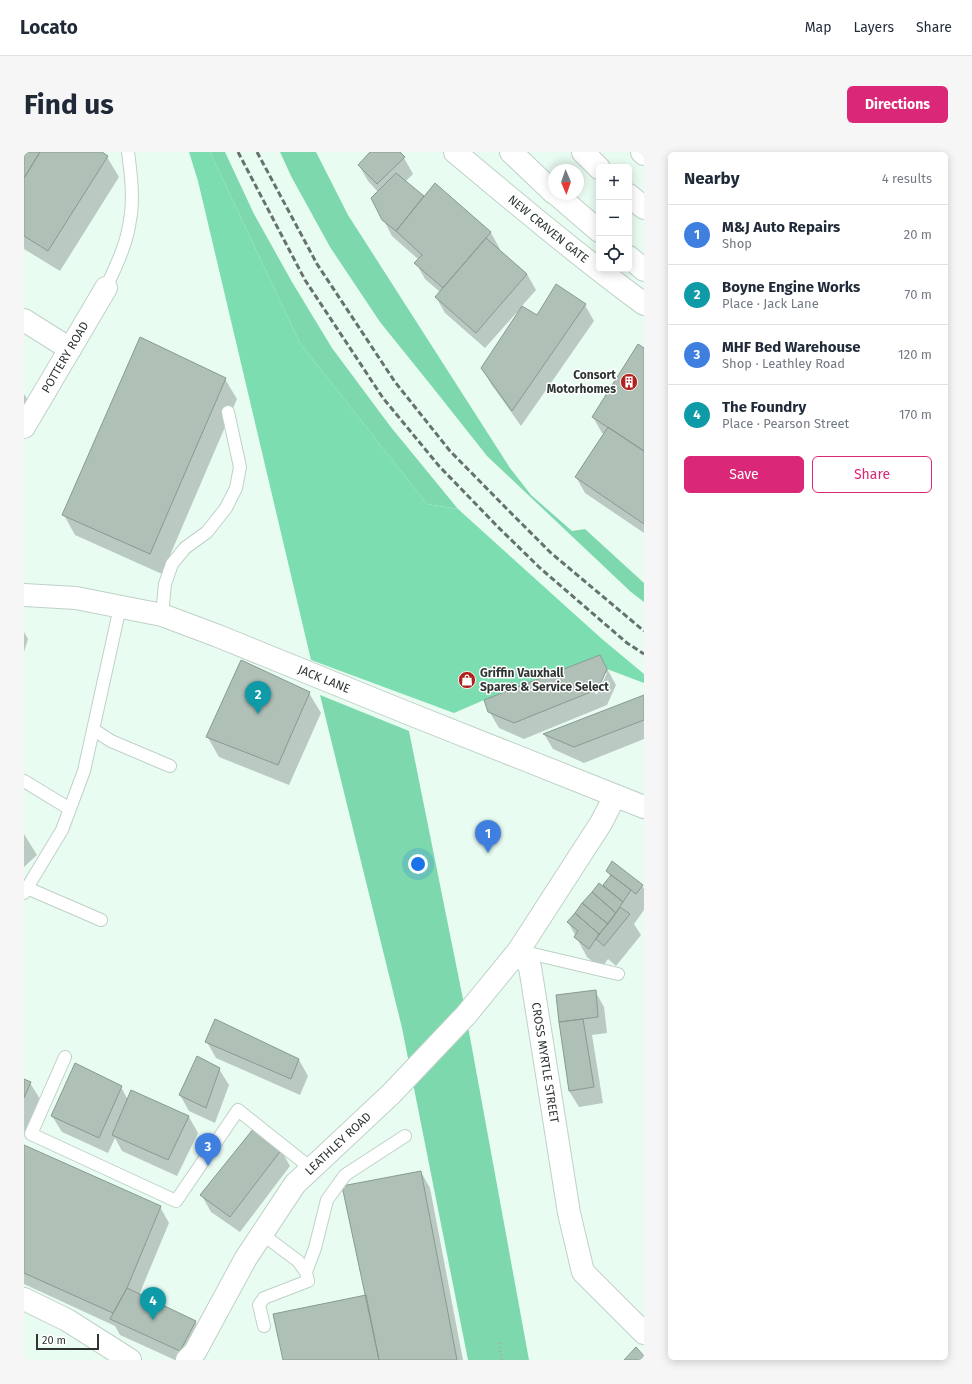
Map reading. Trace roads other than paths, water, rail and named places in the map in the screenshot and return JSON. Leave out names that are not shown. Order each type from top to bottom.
[{"type":"main road","name":"NEW CRAVEN GATE","points":[[455,152],[591,265],[644,304]]},
{"type":"main road","points":[[511,152],[548,186]]},
{"type":"main road","points":[[583,152],[596,165]]},
{"type":"main road","points":[[632,198],[644,208]]},
{"type":"main road","points":[[563,200],[596,228]]},
{"type":"main road","points":[[632,260],[644,270]]},
{"type":"main road","name":"POTTERY ROAD","points":[[24,427],[106,288]]},
{"type":"main road","points":[[24,320],[70,349]]},
{"type":"main road","name":"JACK LANE","points":[[24,595],[76,598],[162,616],[218,636],[644,807]]},
{"type":"main road","points":[[519,950],[601,823],[615,796]]},
{"type":"main road","name":"LEATHLEY ROAD","points":[[187,1360],[195,1352],[246,1258],[295,1184],[391,1094],[466,1015],[519,950]]},
{"type":"main road","name":"CROSS MYRTLE STREET","points":[[519,950],[530,967],[569,1213],[583,1272],[644,1333]]},
{"type":"main road","points":[[24,1299],[67,1320],[130,1360]]},
{"type":"lane","points":[[106,288],[124,244],[131,220],[132,182],[128,152]]},
{"type":"lane","points":[[162,616],[166,584],[172,564],[185,548],[207,532],[226,508],[236,488],[240,468],[228,412]]},
{"type":"lane","points":[[101,920],[26,891],[62,830],[84,771],[120,607]]},
{"type":"lane","points":[[94,730],[111,741],[170,766]]},
{"type":"lane","points":[[24,781],[70,808]]},
{"type":"lane","points":[[519,950],[618,974]]},
{"type":"lane","points":[[65,1057],[31,1134],[176,1201],[238,1110],[312,1169]]},
{"type":"lane","points":[[306,1272],[315,1248],[327,1200],[345,1175],[405,1136]]},
{"type":"lane","points":[[262,1234],[298,1261],[306,1272],[308,1281],[264,1298],[259,1305],[264,1326]]},
{"type":"railway","points":[[238,152],[305,280],[383,398],[439,466],[498,527],[540,568],[627,643],[644,654]]},
{"type":"railway","points":[[257,152],[317,264],[395,382],[450,451],[551,553],[644,631]]},
{"type":"place","name":"Consort Motorhomes","points":[[629,382]]},
{"type":"place","name":"Griffin Vauxhall Spares & Service Select","points":[[467,680]]},
{"type":"place","name":"Boyne Engine Works","points":[[258,714]]},
{"type":"place","name":"M&J Auto Repairs","points":[[488,853]]},
{"type":"place","name":"MHF Bed Warehouse","points":[[208,1166]]},
{"type":"place","name":"The Foundry","points":[[153,1320]]}]
